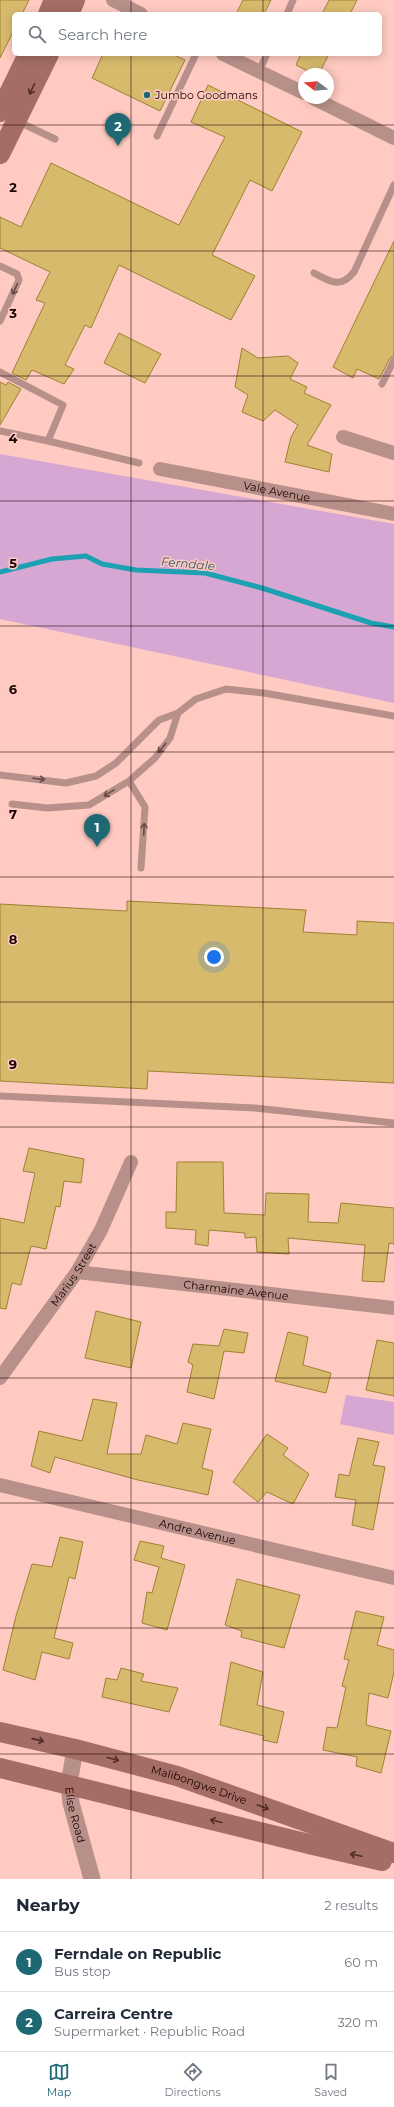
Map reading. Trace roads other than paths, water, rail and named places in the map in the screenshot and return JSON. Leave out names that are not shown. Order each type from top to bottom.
[{"type":"main road","points":[[49,12],[54,0]]},
{"type":"main road","points":[[70,12],[75,0]]},
{"type":"main road","points":[[0,154],[8,116],[27,56]]},
{"type":"main road","points":[[8,116],[48,56]]},
{"type":"main road","name":"Malibongwe Drive","points":[[0,1732],[75,1749],[177,1776],[394,1853]]},
{"type":"main road","points":[[0,1768],[313,1846],[394,1863]]},
{"type":"street","points":[[113,0],[137,12]]},
{"type":"street","points":[[227,56],[298,90]]},
{"type":"street","points":[[325,104],[394,138]]},
{"type":"street","points":[[343,437],[394,453]]},
{"type":"street","name":"Vale Avenue","points":[[160,469],[394,514]]},
{"type":"street","name":"Marius Street","points":[[0,1378],[77,1272],[100,1230],[131,1162]]},
{"type":"street","name":"Charmaine Avenue","points":[[77,1272],[394,1308]]},
{"type":"street","name":"Andre Avenue","points":[[0,1485],[394,1578]]},
{"type":"street","name":"Elise Road","points":[[75,1749],[69,1784],[71,1803],[77,1831],[92,1879]]},
{"type":"lane","points":[[288,12],[293,0]]},
{"type":"lane","points":[[157,136],[195,56]]},
{"type":"lane","points":[[259,71],[266,56]]},
{"type":"lane","points":[[8,116],[56,139]]},
{"type":"lane","points":[[314,273],[325,279],[339,283],[348,280],[354,272],[394,185]]},
{"type":"lane","points":[[0,266],[17,274],[19,280],[0,320]]},
{"type":"lane","points":[[382,384],[394,360]]},
{"type":"lane","points":[[0,372],[63,405],[48,441]]},
{"type":"lane","points":[[0,431],[140,463]]},
{"type":"lane","points":[[0,775],[66,783],[96,776],[116,763],[159,720],[178,713],[196,699],[226,689],[264,692],[394,716]]},
{"type":"lane","points":[[12,804],[47,808],[89,805],[140,773],[170,738],[178,713]]},
{"type":"lane","points":[[129,781],[144,807],[141,868]]},
{"type":"lane","points":[[0,1096],[255,1108],[394,1123]]},
{"type":"waterway","name":"Ferndale","points":[[0,572],[52,559],[86,556],[102,564],[136,570],[205,573],[262,588],[371,623],[394,627]]},
{"type":"place","name":"Jumbo Goodmans","points":[[147,95]]},
{"type":"place","name":"Carreira Centre","points":[[118,146]]},
{"type":"place","name":"Ferndale on Republic","points":[[97,847]]}]
